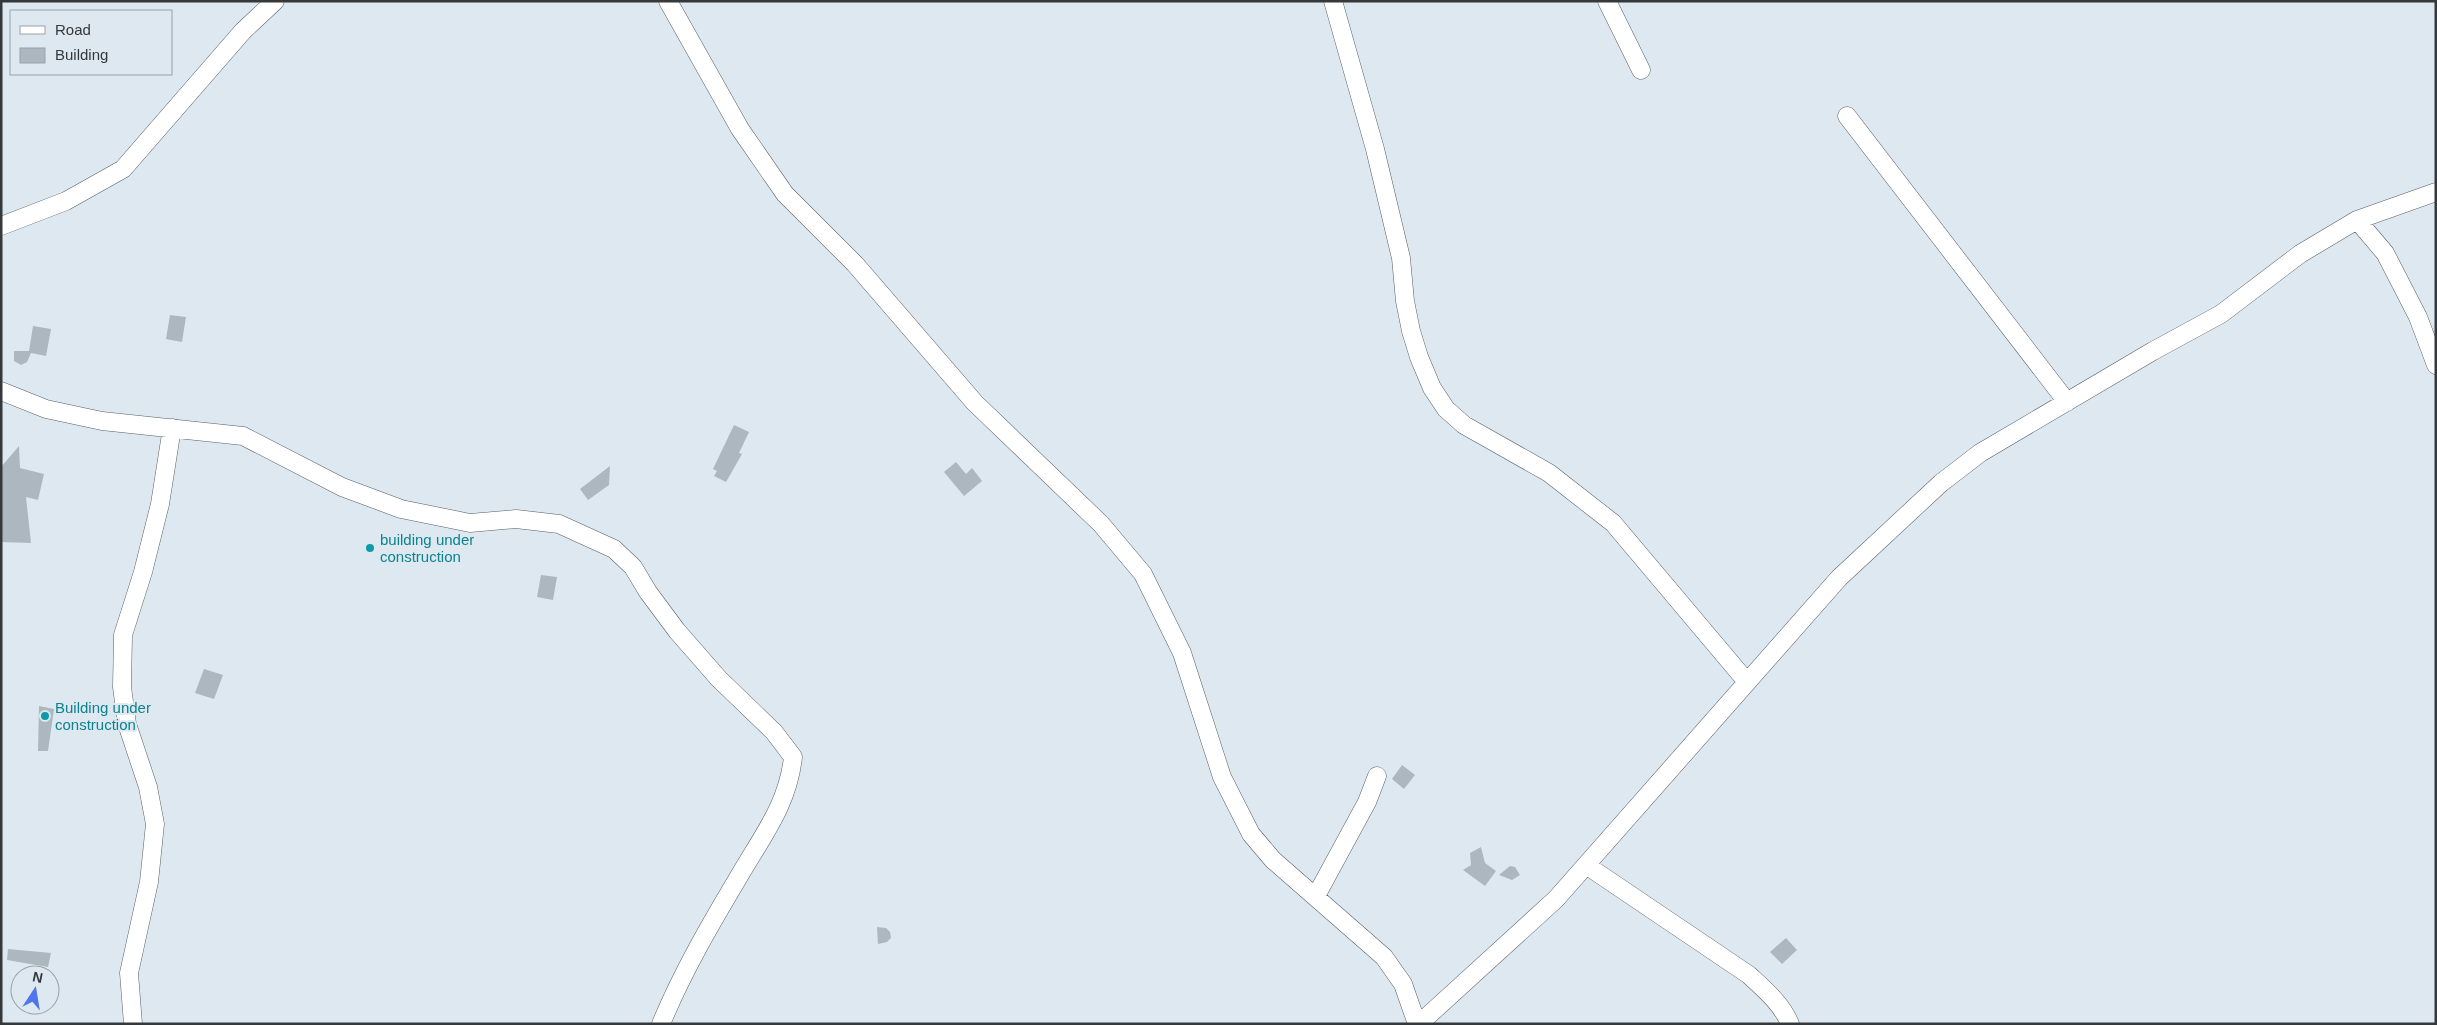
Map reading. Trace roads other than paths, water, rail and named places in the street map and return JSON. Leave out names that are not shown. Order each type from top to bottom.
[{"type":"street","points":[[1,226],[66,201],[123,169],[243,31],[275,1]]},
{"type":"street","points":[[668,1],[740,129],[785,194],[855,264],[975,403],[1101,524],[1143,574],[1182,653],[1222,777],[1251,834],[1273,860],[1384,957],[1403,984],[1418,1024],[1556,899],[1839,578],[1941,483],[1980,453],[2221,314],[2300,254],[2357,220],[2408,200],[2436,192]]},
{"type":"street","points":[[1334,1],[1382,176],[1400,258],[1404,301],[1410,331],[1432,388],[1446,409],[1464,425],[1549,473],[1613,523],[1747,682]]},
{"type":"street","points":[[1607,1],[1641,70]]},
{"type":"street","points":[[1846,116],[2067,402]]},
{"type":"street","points":[[2357,220],[2385,253],[2418,317],[2436,365]]},
{"type":"street","points":[[1,391],[46,409],[102,421],[243,436],[342,487],[401,510],[470,523],[516,519],[559,524],[614,548],[633,567],[660,608],[713,672],[774,732],[793,757],[790,780],[777,813],[676,989],[661,1024]]},
{"type":"street","points":[[133,1024],[129,973],[149,882],[155,824],[148,786],[127,724],[122,687],[123,635],[144,572],[160,504],[172,428]]},
{"type":"street","points":[[1316,896],[1366,802],[1377,776]]},
{"type":"street","points":[[1586,865],[1749,975],[1767,992],[1790,1024]]},
{"type":"place","name":"building under construction","points":[[370,548]]},
{"type":"place","name":"Building under construction","points":[[45,716]]}]
